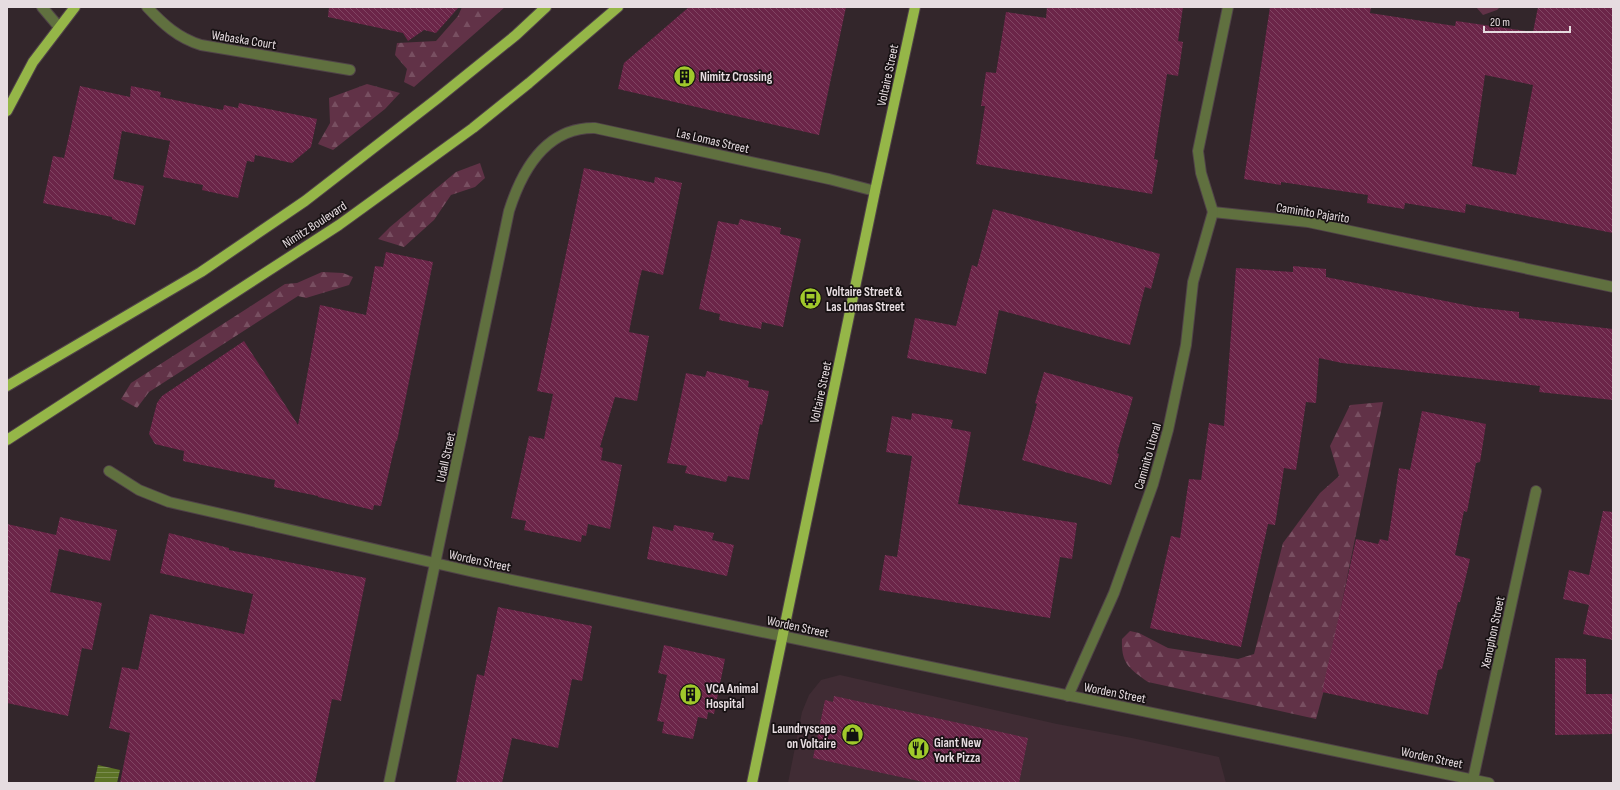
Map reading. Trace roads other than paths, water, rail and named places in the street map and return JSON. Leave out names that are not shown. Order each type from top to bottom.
[{"type":"main road","points":[[7,111],[33,62],[75,7]]},
{"type":"main road","name":"Nimitz Boulevard","points":[[7,386],[201,272],[305,201],[457,84],[516,35],[546,7]]},
{"type":"main road","name":"Nimitz Boulevard","points":[[7,440],[339,225],[472,128],[529,83],[618,7]]},
{"type":"main road","name":"Voltaire Street","points":[[752,783],[875,191],[916,7]]},
{"type":"street","points":[[42,7],[59,27]]},
{"type":"street","name":"Wabaska Court","points":[[147,7],[165,26],[188,41],[201,45],[350,70]]},
{"type":"street","points":[[1213,212],[1201,173],[1198,151],[1228,7]]},
{"type":"street","name":"Las Lomas Street","points":[[546,145],[567,132],[586,128],[606,130],[875,191]]},
{"type":"street","name":"Udall Street","points":[[389,783],[509,211],[515,192],[524,174],[546,145]]},
{"type":"street","name":"Caminito Pajarito","points":[[1213,212],[1308,222],[1613,287]]},
{"type":"street","name":"Caminito Litoral","points":[[1068,696],[1114,593],[1153,484],[1168,430],[1186,346],[1193,282],[1213,212]]},
{"type":"street","name":"Worden Street","points":[[109,471],[139,490],[169,502],[436,564],[1489,783]]},
{"type":"street","name":"Xenophon Street","points":[[1472,779],[1536,491]]},
{"type":"place","name":"Nimitz Crossing","points":[[685,76]]},
{"type":"place","name":"Voltaire Street & Las Lomas Street","points":[[811,298]]},
{"type":"place","name":"VCA Animal Hospital","points":[[690,695]]},
{"type":"place","name":"Laundryscape on Voltaire","points":[[852,735]]},
{"type":"place","name":"Giant New York Pizza","points":[[918,749]]}]
